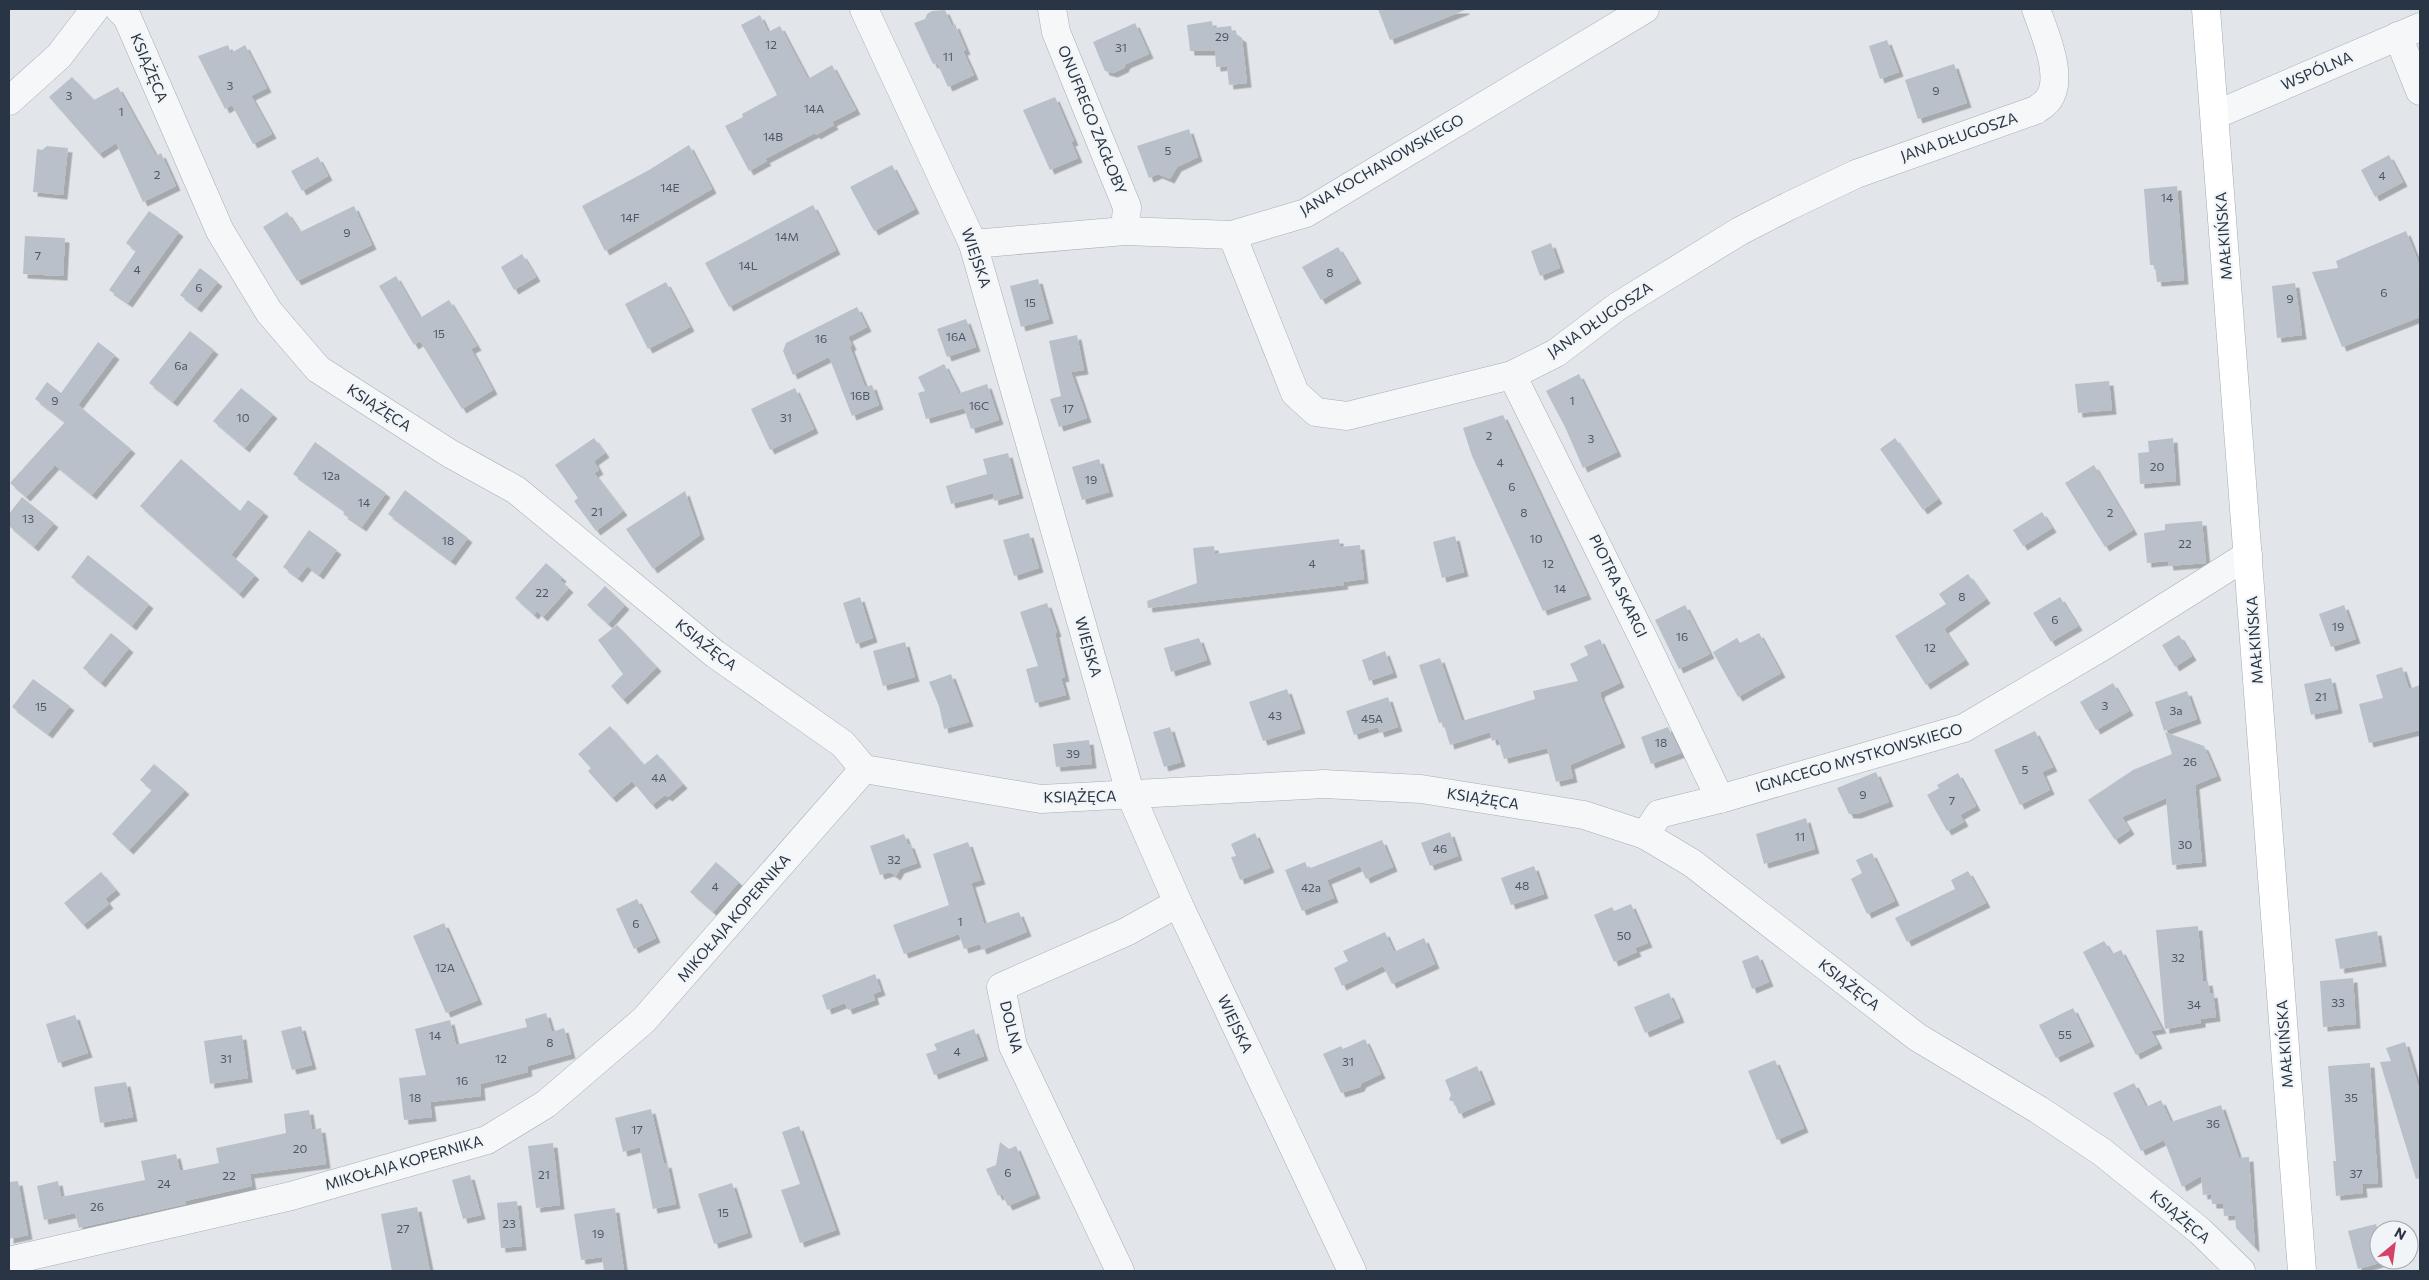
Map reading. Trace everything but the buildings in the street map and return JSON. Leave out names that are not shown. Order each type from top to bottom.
[{"type":"main road","name":"MAŁKIŃSKA","points":[[2206,9],[2302,1271]]},
{"type":"street","points":[[9,101],[59,56],[95,9]]},
{"type":"street","name":"KSIĄŻĘCA","points":[[119,9],[127,17],[220,231],[268,312],[318,369],[449,453],[516,490],[715,654],[843,744],[864,769],[1041,799],[1131,796],[1324,784],[1421,789],[1584,815],[1645,835],[1692,863],[1917,1038],[2039,1110],[2102,1152],[2200,1231],[2241,1271]]},
{"type":"street","name":"WIEJSKA","points":[[864,9],[974,244],[1131,796],[1178,902],[1352,1271]]},
{"type":"street","name":"ONUFREGO ZAGŁOBY","points":[[1052,9],[1056,32],[1127,207],[1125,231]]},
{"type":"street","name":"JANA KOCHANOWSKIEGO","points":[[974,244],[1125,231],[1232,235],[1306,213],[1645,9]]},
{"type":"street","name":"JANA DŁUGOSZA","points":[[1232,235],[1296,393],[1316,412],[1348,416],[1512,375],[1556,353],[1618,306],[1740,231],[1789,206],[1856,174],[2036,110],[2049,99],[2055,79],[2053,60],[2036,9]]},
{"type":"street","points":[[2409,31],[2420,91]]},
{"type":"street","name":"WSPÓLNA","points":[[2215,115],[2409,31]]},
{"type":"street","name":"PIOTRA SKARGI","points":[[1512,375],[1645,642],[1720,799]]},
{"type":"street","name":"IGNACEGO MYSTKOWSKIEGO","points":[[1645,835],[1659,814],[1720,799],[1964,728],[2105,645],[2248,555]]},
{"type":"street","name":"MIKOŁAJA KOPERNIKA","points":[[9,1261],[291,1196],[486,1140],[546,1104],[644,1020],[864,769]]},
{"type":"street","name":"DOLNA","points":[[1120,1271],[1013,1046],[1001,987],[1126,932],[1178,902]]}]
